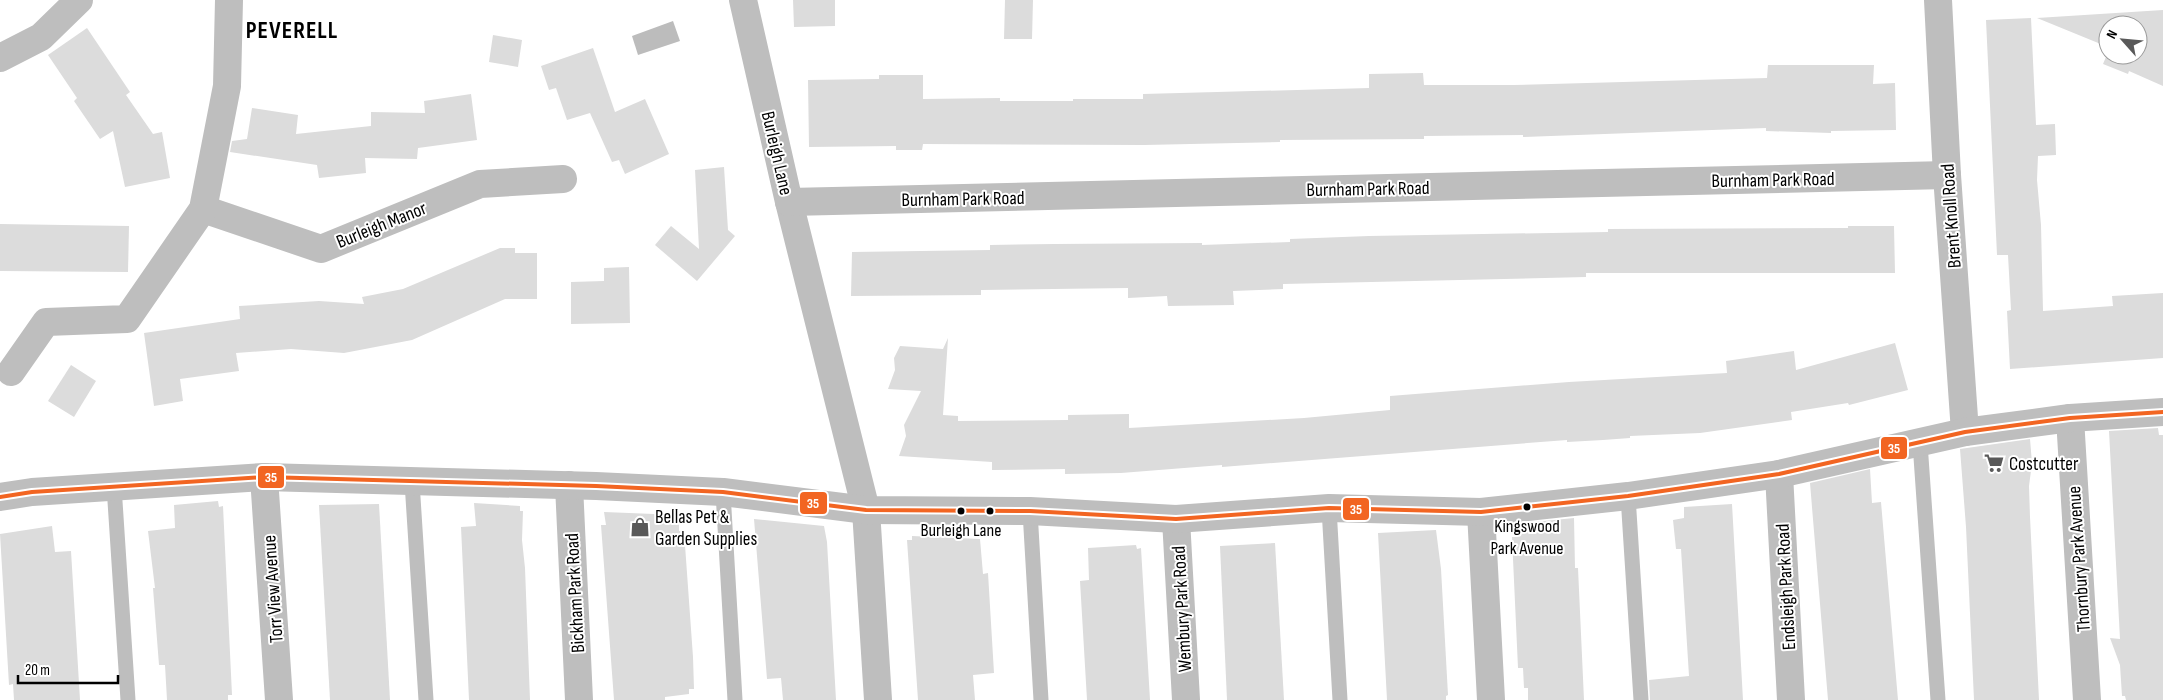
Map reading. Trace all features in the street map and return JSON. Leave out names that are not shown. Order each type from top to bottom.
[{"type":"street","points":[[0,58],[41,37],[79,0]]},
{"type":"street","points":[[11,372],[46,322],[127,319],[203,209],[227,86],[229,0]]},
{"type":"street","name":"Burleigh Lane","points":[[743,0],[789,202],[866,510],[878,700]]},
{"type":"street","name":"Brent Knoll Road","points":[[1938,0],[1946,175],[1965,432]]},
{"type":"street","name":"Burnham Park Road","points":[[789,202],[1946,175]]},
{"type":"street","name":"Burleigh Manor","points":[[203,209],[321,249],[480,184],[563,179]]},
{"type":"street","points":[[0,497],[32,492],[264,477],[569,485],[723,492],[866,510],[1030,511],[1176,519],[1328,508],[1481,512],[1628,496],[1779,474],[1965,432],[2070,418],[2163,412]]},
{"type":"street","name":"Thornbury Park Avenue","points":[[2070,418],[2087,700]]},
{"type":"street","name":"Endsleigh Park Road","points":[[1779,474],[1791,700]]},
{"type":"street","name":"Torr View Avenue","points":[[264,477],[279,700]]},
{"type":"street","name":"Bickham Park Road","points":[[569,485],[579,700]]},
{"type":"street","points":[[1481,512],[1492,700]]},
{"type":"street","name":"Wembury Park Road","points":[[1176,519],[1186,700]]},
{"type":"lane","points":[[1920,443],[1938,700]]},
{"type":"lane","points":[[412,482],[426,700]]},
{"type":"lane","points":[[114,486],[128,700]]},
{"type":"lane","points":[[723,492],[735,700]]},
{"type":"lane","points":[[1628,496],[1641,700]]},
{"type":"lane","points":[[1328,508],[1340,700]]},
{"type":"lane","points":[[1030,511],[1041,700]]},
{"type":"shaded area","points":[[673,21],[680,41],[638,55],[632,36]]},
{"type":"building","points":[[793,0],[835,0],[835,26],[794,27]]},
{"type":"building","points":[[1005,0],[1033,0],[1032,39],[1004,39]]},
{"type":"building","points":[[2163,10],[2163,86],[2129,71],[2128,74],[2106,65],[2148,65],[2148,15],[2098,15],[2098,43],[2037,18]]},
{"type":"building","points":[[2031,18],[2036,125],[2055,124],[2056,155],[2038,156],[2037,180],[2041,225],[2043,311],[2113,306],[2112,296],[2163,293],[2163,358],[2010,369],[2007,311],[2011,310],[2008,255],[1997,255],[1986,20]]},
{"type":"building","points":[[87,28],[130,92],[126,95],[153,134],[162,132],[170,178],[125,187],[113,131],[100,139],[74,101],[77,98],[48,55]]},
{"type":"building","points":[[493,35],[522,40],[518,67],[489,62]]},
{"type":"building","points":[[593,48],[615,112],[645,99],[669,154],[625,174],[619,160],[612,162],[590,113],[567,120],[556,88],[549,90],[541,66]]},
{"type":"building","points":[[1768,65],[1874,65],[1873,84],[1895,83],[1896,130],[1831,131],[1831,133],[1766,131],[1766,128],[1523,137],[1523,135],[1424,136],[1424,139],[1280,140],[1280,142],[1144,145],[923,144],[922,150],[896,150],[896,146],[809,147],[808,80],[879,79],[879,75],[923,75],[923,99],[1000,98],[1000,101],[1073,101],[1073,99],[1143,99],[1143,94],[1369,88],[1369,74],[1423,73],[1424,85],[1514,85],[1767,78]]},
{"type":"building","points":[[471,94],[477,140],[418,148],[417,159],[365,158],[366,173],[319,178],[317,165],[230,152],[232,141],[247,139],[252,108],[298,115],[296,134],[371,126],[371,112],[425,113],[424,101]]},
{"type":"building","points":[[724,167],[728,230],[735,236],[697,281],[655,245],[671,226],[699,249],[695,170]]},
{"type":"building","points":[[0,224],[129,226],[128,272],[0,271]]},
{"type":"building","points":[[1848,226],[1894,226],[1895,273],[1586,273],[1586,277],[1283,284],[1283,289],[1233,291],[1234,305],[1168,306],[1167,296],[1128,298],[1128,288],[981,290],[981,295],[851,296],[852,252],[990,250],[990,245],[1202,243],[1202,245],[1290,242],[1290,239],[1369,236],[1608,232],[1608,229],[1848,228]]},
{"type":"building","points":[[500,248],[515,248],[515,253],[537,253],[537,299],[505,299],[412,340],[344,353],[291,349],[236,353],[239,371],[180,379],[183,401],[154,406],[144,333],[240,319],[239,306],[319,301],[364,304],[362,297],[403,289]]},
{"type":"building","points":[[629,267],[630,323],[571,324],[571,282],[604,281],[604,268]]},
{"type":"building","points":[[948,338],[943,415],[958,416],[958,421],[1068,420],[1068,415],[1129,414],[1129,428],[1304,418],[1390,410],[1390,396],[1569,382],[1727,373],[1726,361],[1794,351],[1796,370],[1895,343],[1908,390],[1849,405],[1848,403],[1791,412],[1792,420],[1700,433],[1630,436],[1630,438],[1567,442],[1567,440],[1222,467],[1222,465],[1121,473],[1065,474],[1065,469],[992,470],[992,462],[899,456],[906,436],[904,425],[921,391],[888,389],[895,370],[894,358],[900,346],[943,349]]},
{"type":"building","points":[[71,365],[96,381],[74,417],[48,401]]},
{"type":"building","points":[[2158,428],[2159,435],[2163,435],[2163,700],[2126,700],[2125,696],[2122,696],[2120,665],[2110,638],[2120,639],[2109,431]]},
{"type":"building","points":[[2030,439],[2032,463],[2029,486],[2030,517],[2039,700],[1974,700],[1966,527],[1960,449]]},
{"type":"building","points":[[1870,469],[1872,503],[1881,502],[1898,700],[1828,700],[1810,483]]},
{"type":"building","points":[[218,501],[219,507],[223,506],[232,695],[228,695],[228,700],[167,700],[165,665],[159,665],[153,588],[155,588],[148,531],[175,528],[174,505]]},
{"type":"building","points":[[474,503],[520,506],[520,511],[523,511],[522,540],[525,568],[530,700],[469,700],[461,527],[476,526]]},
{"type":"building","points":[[379,504],[390,700],[330,700],[319,505]]},
{"type":"building","points":[[1732,504],[1743,700],[1650,700],[1649,680],[1689,676],[1681,549],[1676,549],[1673,520],[1684,518],[1684,507]]},
{"type":"building","points":[[604,512],[679,515],[679,531],[684,531],[693,657],[694,689],[689,689],[689,694],[665,697],[665,700],[614,700],[601,525],[606,525]]},
{"type":"building","points":[[1574,518],[1575,568],[1578,568],[1584,700],[1528,700],[1528,688],[1524,688],[1523,668],[1518,668],[1512,537],[1515,537],[1515,524]]},
{"type":"building","points":[[754,519],[824,526],[827,542],[836,700],[783,700],[781,678],[767,679]]},
{"type":"building","points":[[52,526],[55,552],[71,551],[80,700],[14,700],[13,684],[9,685],[0,534]]},
{"type":"building","points":[[1436,530],[1441,569],[1448,695],[1446,700],[1387,700],[1378,533]]},
{"type":"building","points":[[912,536],[980,539],[983,574],[988,573],[994,673],[973,675],[975,700],[918,700],[907,540],[912,540]]},
{"type":"building","points":[[1275,543],[1284,700],[1227,700],[1220,546]]},
{"type":"building","points":[[1136,545],[1137,549],[1141,548],[1150,700],[1087,700],[1080,581],[1089,580],[1088,548]]},
{"type":"transit line","name":"35","points":[[0,497],[32,492],[264,477],[596,486],[723,492],[866,510],[1030,511],[1176,519],[1329,508],[1481,512],[1628,496],[1779,474],[1965,432],[2070,418],[2163,412]]},
{"type":"place","name":"Costcutter","points":[[1994,463]]},
{"type":"place","name":"Kingswood Park Avenue","points":[[1527,507]]},
{"type":"place","name":"Burleigh Lane","points":[[961,511]]},
{"type":"place","name":"Bellas Pet & Garden Supplies","points":[[640,527]]},
{"type":"district","name":"PEVERELL","points":[[292,30]]}]
